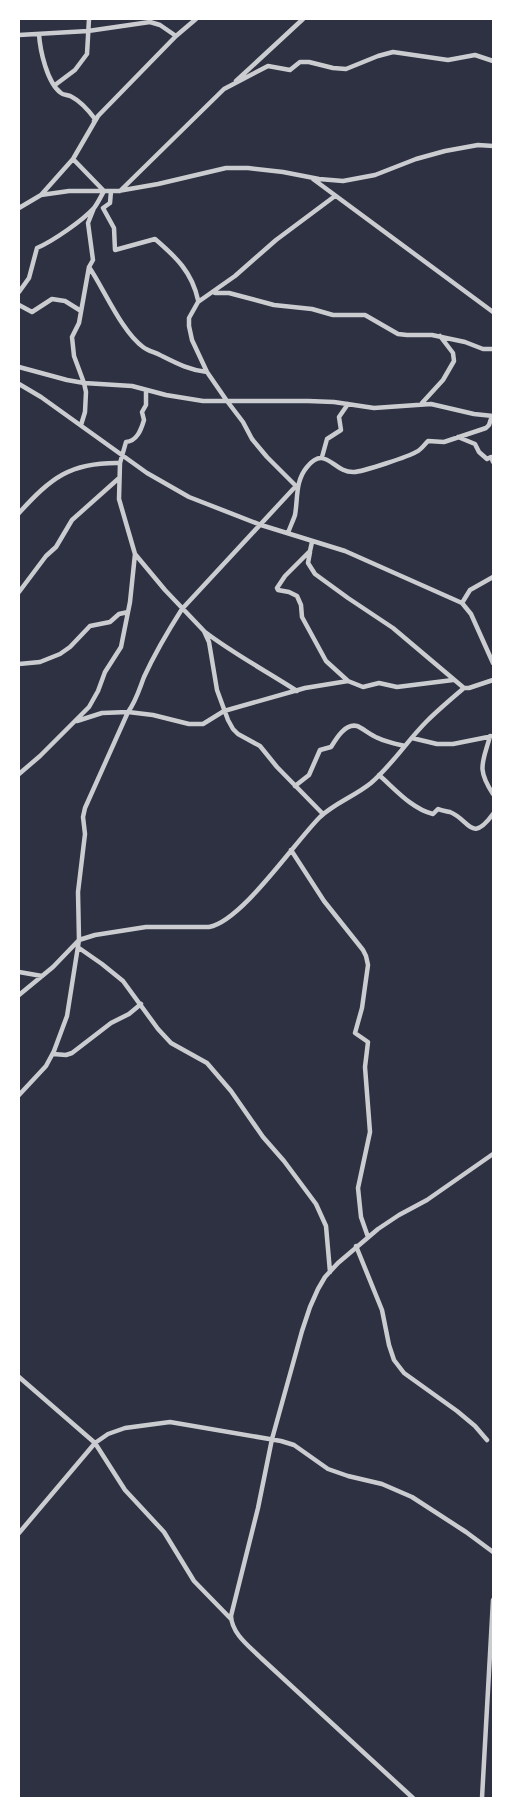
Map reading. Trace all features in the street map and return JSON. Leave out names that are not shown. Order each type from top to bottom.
[{"type":"street","points":[[55,85],[75,70],[87,54],[89,19]]},
{"type":"street","points":[[145,19],[160,25],[176,36]]},
{"type":"street","points":[[41,196],[73,159],[98,116],[176,36],[196,19]]},
{"type":"street","points":[[232,85],[303,19]]},
{"type":"street","points":[[19,35],[88,31],[150,22]]},
{"type":"street","points":[[40,34],[41,56],[48,74],[61,94],[72,96],[95,119],[90,130]]},
{"type":"street","points":[[118,191],[133,179],[224,89],[268,66],[290,70],[300,62],[309,62],[346,69],[393,52],[448,60],[475,56],[493,61]]},
{"type":"street","points":[[19,208],[41,196],[69,191],[118,191],[226,168],[248,168],[343,181],[375,175],[445,150],[478,145],[493,146]]},
{"type":"street","points":[[73,159],[104,191]]},
{"type":"street","points":[[311,178],[493,312]]},
{"type":"street","points":[[81,425],[85,412],[84,383],[74,356],[72,336],[79,323],[89,267],[93,260],[88,223],[104,191]]},
{"type":"street","points":[[111,191],[110,203],[103,208],[114,228],[115,250],[155,239],[185,268],[194,284],[198,300]]},
{"type":"street","points":[[297,487],[263,453],[252,439],[239,416],[227,402],[208,372],[192,340],[189,323],[191,314],[198,302],[248,267],[276,240],[335,196]]},
{"type":"street","points":[[19,292],[29,278],[37,248],[51,242],[94,208]]},
{"type":"street","points":[[89,267],[125,326],[141,346],[177,364],[196,371],[208,372]]},
{"type":"street","points":[[213,293],[228,293],[274,305],[312,309],[333,315],[365,315],[398,334],[432,334],[465,342],[483,349],[493,348]]},
{"type":"street","points":[[19,305],[32,312],[52,299],[61,299],[81,311]]},
{"type":"street","points":[[422,404],[443,380],[454,361],[452,353],[440,336]]},
{"type":"street","points":[[19,367],[84,383],[116,384],[195,400],[227,402],[278,400],[348,404],[374,408],[422,404],[441,405],[474,414],[493,416],[486,428],[444,442],[428,441],[417,452],[355,472],[341,469],[322,457]]},
{"type":"street","points":[[19,384],[41,397],[122,456],[189,497],[261,525],[345,551],[462,602],[471,614],[493,663]]},
{"type":"street","points":[[146,390],[146,405],[142,412],[144,420],[139,434],[131,442],[126,442],[118,479],[118,499],[135,554],[182,609],[204,631],[230,651],[296,691]]},
{"type":"street","points":[[322,457],[327,440],[341,430],[340,417],[348,404]]},
{"type":"street","points":[[458,436],[476,444],[479,452],[487,459],[491,457],[493,462]]},
{"type":"street","points":[[288,533],[294,515],[297,487],[300,478],[307,466],[322,457]]},
{"type":"street","points":[[19,513],[43,489],[71,470],[88,464],[120,463]]},
{"type":"street","points":[[19,592],[46,556],[56,547],[72,520],[118,479]]},
{"type":"street","points":[[19,1095],[46,1066],[53,1054],[67,1016],[79,948],[78,892],[85,834],[83,817],[85,808],[128,712],[136,702],[144,678],[158,648],[182,609],[237,548],[297,487]]},
{"type":"street","points":[[312,542],[308,563],[315,574],[393,628],[452,680],[464,688]]},
{"type":"street","points":[[310,551],[285,576],[277,588],[297,596],[301,606],[302,617],[326,661],[348,681],[363,686],[379,683],[397,687],[452,680]]},
{"type":"street","points":[[19,774],[76,721],[98,692],[105,672],[121,647],[128,612],[135,554]]},
{"type":"street","points":[[462,602],[470,590],[493,577]]},
{"type":"street","points":[[19,664],[40,662],[60,654],[70,647],[90,626],[110,622],[119,614],[128,612]]},
{"type":"street","points":[[204,631],[208,642],[217,690],[228,720],[238,734],[260,746],[295,786],[323,814]]},
{"type":"street","points":[[19,995],[53,967],[79,940],[95,935],[146,927],[209,928],[216,926],[238,911],[323,814],[370,784],[426,722],[464,688],[493,680]]},
{"type":"street","points":[[76,721],[102,713],[128,712],[152,715],[189,724],[203,724],[224,711],[296,691],[348,681]]},
{"type":"street","points":[[295,786],[309,775],[320,750],[331,747],[342,732],[351,726],[358,726],[366,733],[381,740],[405,746]]},
{"type":"street","points":[[412,738],[437,744],[453,744],[492,736]]},
{"type":"street","points":[[492,736],[483,762],[483,772],[484,781],[493,794]]},
{"type":"street","points":[[379,775],[416,807],[426,813],[433,814],[438,809],[450,812],[474,828],[479,828],[487,823],[493,814]]},
{"type":"street","points":[[292,850],[324,901],[363,950],[368,965],[362,1008],[355,1033],[368,1042],[365,1067],[370,1132],[358,1188],[361,1217],[368,1237]]},
{"type":"street","points":[[79,948],[112,971],[123,982],[158,1030],[171,1043],[202,1060],[220,1077],[263,1137],[284,1161],[316,1204],[326,1226],[330,1272]]},
{"type":"street","points":[[19,972],[42,976]]},
{"type":"street","points":[[53,1054],[66,1055],[72,1053],[111,1023],[136,1009],[140,1004]]},
{"type":"street","points":[[231,1619],[258,1508],[272,1439],[310,1306],[318,1288],[330,1272],[356,1246],[398,1215],[427,1200],[493,1154]]},
{"type":"street","points":[[356,1246],[382,1310],[394,1360],[404,1373],[457,1411],[475,1426],[487,1440]]},
{"type":"street","points":[[19,1377],[95,1443],[125,1490],[164,1532],[194,1581],[231,1619],[240,1637],[412,1798]]},
{"type":"street","points":[[19,1533],[95,1443],[108,1434],[125,1428],[170,1422],[272,1439],[294,1445],[328,1469],[382,1484],[412,1497],[493,1552]]},
{"type":"street","points":[[482,1798],[493,1600]]}]
